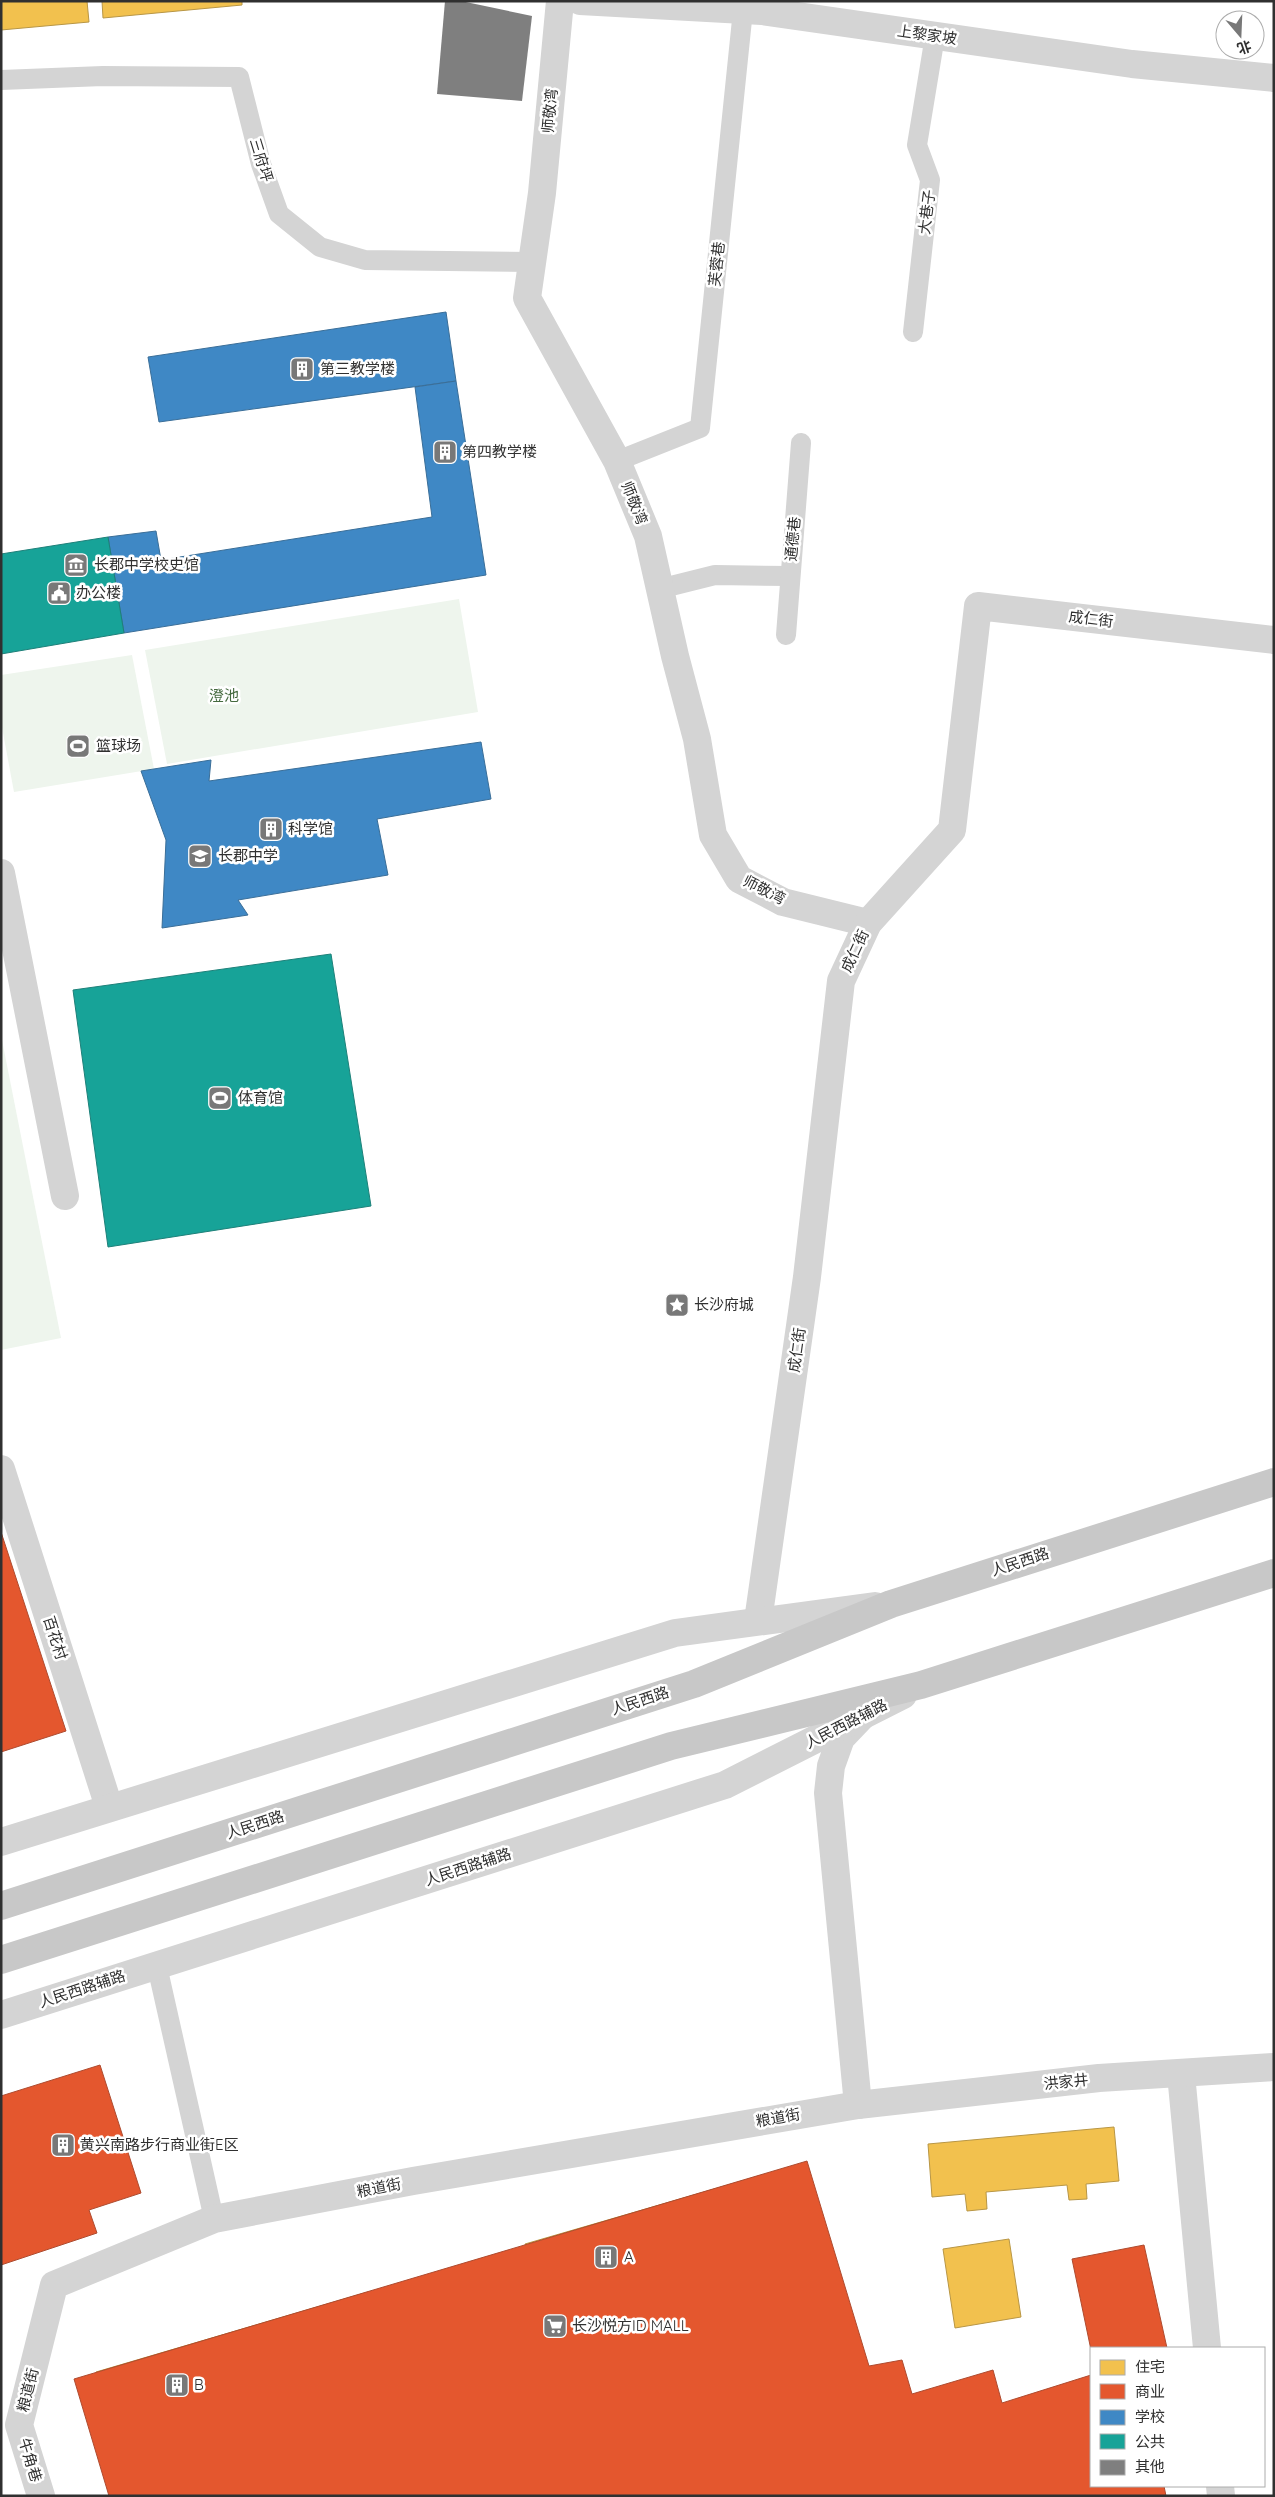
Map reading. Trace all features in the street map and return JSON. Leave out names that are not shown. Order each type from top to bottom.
[{"type":"main road","name":"人民西路","points":[[1,1906],[694,1684],[891,1604],[1274,1482]]},
{"type":"main road","points":[[1,1960],[671,1746],[921,1686],[1274,1573]]},
{"type":"street","name":"师敬湾","points":[[560,1],[542,193],[527,298],[617,461],[648,536],[675,656],[697,739],[713,835],[739,879],[783,902],[868,923]]},
{"type":"street","name":"上黎家坡","points":[[580,1],[743,10],[1132,64],[1274,78]]},
{"type":"street","name":"成仁街","points":[[758,1621],[807,1276],[841,980],[868,923],[952,830],[978,606],[1274,640]]},
{"type":"street","points":[[1,873],[65,1196]]},
{"type":"street","name":"百花村","points":[[1,1469],[109,1807]]},
{"type":"street","points":[[1,1842],[676,1633],[891,1604]]},
{"type":"street","name":"人民西路辅路","points":[[1,2015],[725,1785],[921,1686]]},
{"type":"street","points":[[858,2105],[828,1793],[831,1766],[841,1738],[862,1716]]},
{"type":"street","name":"洪家井","points":[[858,2105],[1099,2078],[1274,2067]]},
{"type":"street","points":[[1181,2074],[1207,2347]]},
{"type":"street","name":"粮道街","points":[[19,2425],[54,2284],[214,2219],[423,2180],[858,2105]]},
{"type":"street","name":"牛角巷","points":[[19,2425],[41,2496]]},
{"type":"lane","name":"芙蓉巷","points":[[617,461],[700,428],[743,10]]},
{"type":"lane","name":"大巷子","points":[[913,332],[930,180],[917,145],[935,36]]},
{"type":"lane","name":"三府坪","points":[[1,80],[103,76],[239,77],[261,164],[279,214],[320,246],[365,260],[533,262]]},
{"type":"lane","name":"通德巷","points":[[786,635],[801,444]]},
{"type":"lane","points":[[659,588],[715,575],[790,576]]},
{"type":"lane","points":[[157,1966],[214,2219]]},
{"type":"green space","name":"澄池","points":[[459,599],[478,712],[167,764],[145,650]]},
{"type":"green space","name":"篮球场","points":[[132,655],[154,769],[14,792],[1,722],[1,675]]},
{"type":"green space","points":[[1,1035],[61,1338],[1,1350]]},
{"type":"building: 住宅","points":[[1,1],[87,1],[89,22],[1,30]]},
{"type":"building: 住宅","points":[[102,1],[242,1],[242,5],[103,18]]},
{"type":"building: 住宅","points":[[1114,2127],[1119,2181],[1086,2184],[1087,2199],[1069,2200],[1067,2185],[986,2192],[987,2209],[967,2211],[965,2194],[932,2197],[928,2144]]},
{"type":"building: 住宅","name":"A","points":[[797,2165],[811,2211],[782,2220],[790,2240],[823,2229],[836,2267],[738,2297],[732,2273],[725,2275],[721,2263],[708,2267],[703,2252],[652,2266],[658,2284],[635,2289],[645,2324],[545,2351],[533,2312],[571,2303],[564,2280],[538,2286],[525,2244]]},
{"type":"building: 住宅","points":[[1009,2239],[1021,2317],[955,2328],[943,2249]]},
{"type":"building: 住宅","name":"B","points":[[368,2292],[382,2339],[353,2348],[361,2367],[394,2357],[407,2395],[309,2424],[304,2401],[297,2403],[292,2390],[279,2395],[274,2380],[224,2394],[229,2411],[206,2417],[217,2451],[116,2478],[104,2440],[142,2431],[135,2407],[109,2413],[96,2372]]},
{"type":"building: 商业","points":[[1,1532],[66,1731],[1,1752]]},
{"type":"building: 商业","name":"黄兴南路步行商业街E区","points":[[100,2065],[141,2193],[89,2210],[97,2233],[1,2265],[1,2096]]},
{"type":"building: 商业","name":"长沙悦方ID MALL","points":[[807,2161],[869,2366],[902,2360],[912,2394],[993,2370],[1002,2403],[1090,2375],[1090,2487],[1164,2487],[1166,2496],[109,2496],[74,2379]]},
{"type":"building: 商业","points":[[1144,2245],[1167,2347],[1090,2347],[1072,2259]]},
{"type":"building: 学校","name":"第三教学楼","points":[[446,312],[456,381],[159,422],[148,357]]},
{"type":"building: 学校","name":"第四教学楼","points":[[456,381],[486,575],[124,633],[108,537],[156,531],[161,560],[432,517],[415,387]]},
{"type":"building: 学校","name":"科学馆","points":[[481,742],[491,799],[377,819],[388,875],[238,900],[248,915],[162,928],[166,840],[141,771],[211,760],[209,781]]},
{"type":"building: 公共","name":"办公楼","points":[[108,537],[124,633],[1,654],[1,554]]},
{"type":"building: 公共","name":"体育馆","points":[[331,954],[371,1206],[108,1247],[73,990]]},
{"type":"building: 其他","points":[[445,1],[461,1],[532,16],[522,101],[437,94]]},
{"type":"place","name":"第三教学楼","points":[[302,369]]},
{"type":"place","name":"第四教学楼","points":[[445,452]]},
{"type":"place","name":"长郡中学校史馆","points":[[76,565]]},
{"type":"place","name":"办公楼","points":[[59,593]]},
{"type":"place","name":"篮球场","points":[[78,746]]},
{"type":"place","name":"科学馆","points":[[271,829]]},
{"type":"place","name":"长郡中学","points":[[200,856]]},
{"type":"place","name":"体育馆","points":[[220,1098]]},
{"type":"place","name":"长沙府城","points":[[677,1305]]},
{"type":"place","name":"黄兴南路步行商业街E区","points":[[63,2145]]},
{"type":"place","name":"A","points":[[606,2257]]},
{"type":"place","name":"长沙悦方ID MALL","points":[[555,2326]]},
{"type":"place","name":"B","points":[[177,2385]]}]
